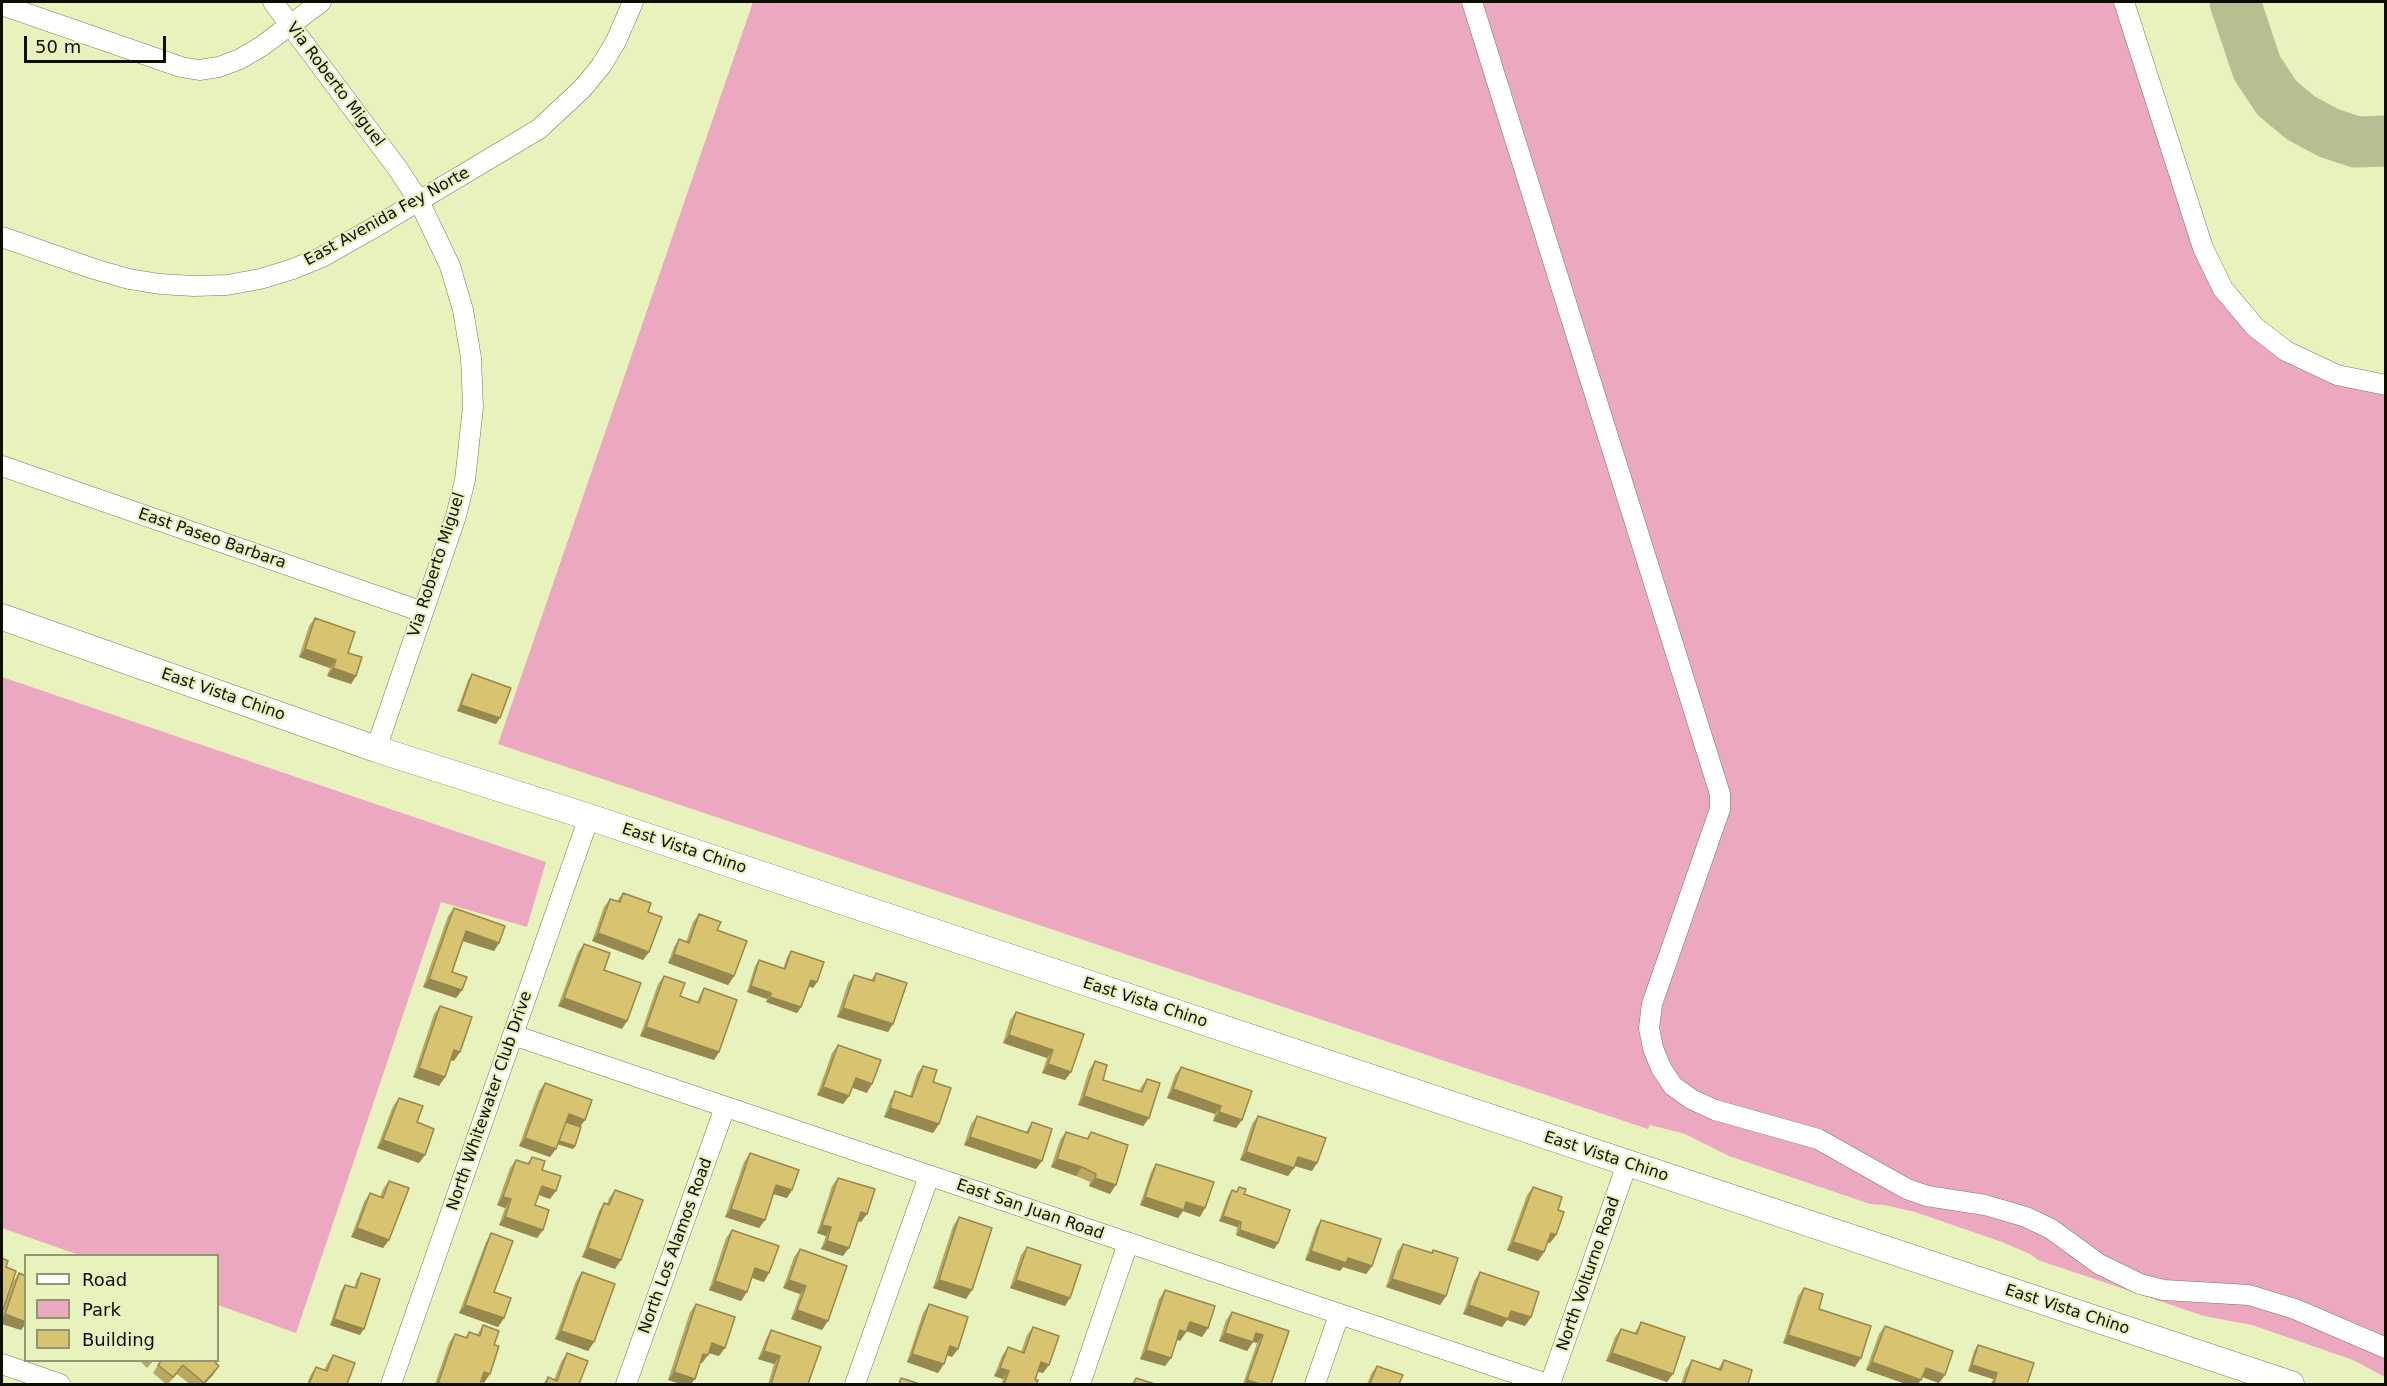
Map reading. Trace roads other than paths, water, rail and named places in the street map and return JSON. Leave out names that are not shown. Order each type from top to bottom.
[{"type":"main road","name":"East Vista Chino","points":[[2,617],[376,749],[589,817],[1627,1164],[2251,1378],[2291,1384]]},
{"type":"street","name":"Via Roberto Miguel","points":[[273,2],[398,169],[419,201],[450,266],[463,310],[471,358],[473,406],[465,480],[456,516],[376,749]]},
{"type":"street","points":[[2,5],[181,67],[199,70],[219,67],[240,59],[321,2]]},
{"type":"street","name":"East Avenida Fey Norte","points":[[2,237],[129,279],[194,286],[226,285],[260,279],[293,269],[322,257],[419,201],[519,142],[561,111],[601,66],[616,41],[633,2]]},
{"type":"street","points":[[1472,2],[1720,794],[1720,809],[1652,1004],[1649,1028],[1653,1048],[1661,1068],[1673,1086],[1691,1100],[1715,1110],[1818,1139],[1907,1189],[1927,1196],[1985,1205],[2026,1217],[2051,1229],[2098,1264],[2139,1284],[2164,1290],[2249,1295],[2295,1309],[2385,1348]]},
{"type":"street","points":[[2124,2],[2202,248],[2223,289],[2255,327],[2286,351],[2337,375],[2385,384]]},
{"type":"street","name":"East Paseo Barbara","points":[[2,466],[423,612]]},
{"type":"street","name":"North Whitewater Club Drive","points":[[391,1384],[589,817]]},
{"type":"street","name":"East San Juan Road","points":[[513,1035],[1549,1384]]},
{"type":"street","name":"North Los Alamos Road","points":[[627,1384],[725,1107]]},
{"type":"street","name":"North Volturno Road","points":[[1549,1384],[1627,1164]]},
{"type":"street","points":[[855,1384],[929,1176]]},
{"type":"street","points":[[1080,1384],[1128,1243]]},
{"type":"street","points":[[1315,1384],[1339,1315]]},
{"type":"street","points":[[2,1364],[60,1384]]}]
